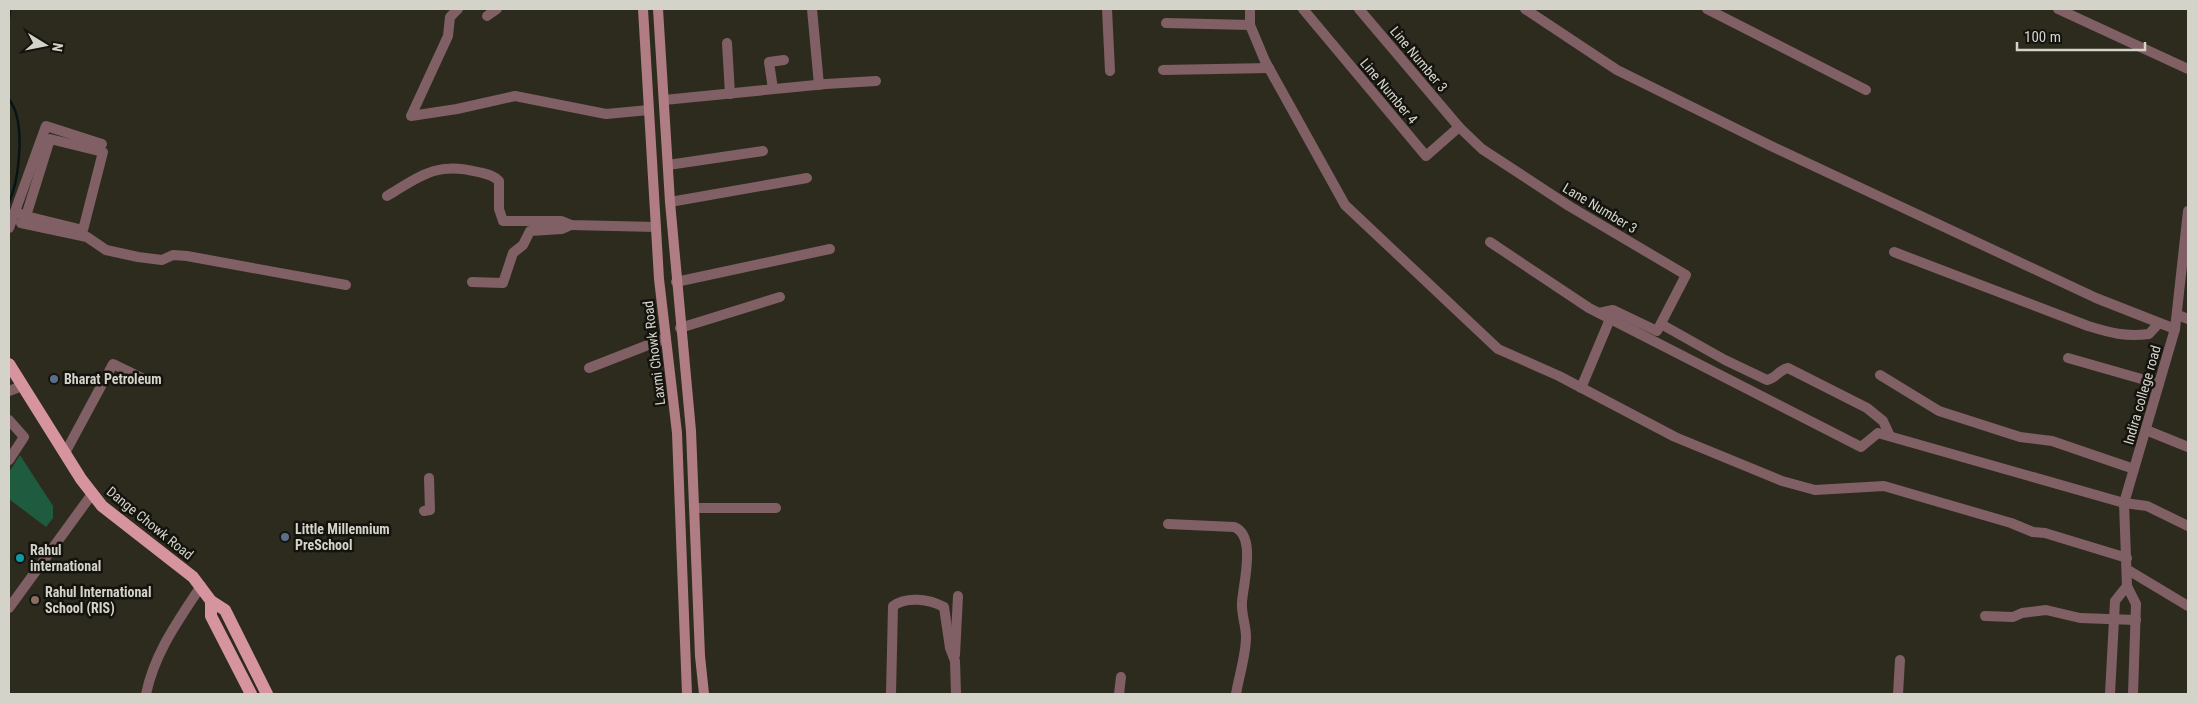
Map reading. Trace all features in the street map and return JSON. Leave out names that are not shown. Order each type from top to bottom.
[{"type":"main road","name":"Laxmi Chowk Road","points":[[643,9],[656,226],[676,433],[687,694]]},
{"type":"main road","name":"Laxmi Chowk Road","points":[[658,9],[676,282],[691,431],[700,656],[704,694]]},
{"type":"main road","points":[[649,106],[664,100]]},
{"type":"main road","points":[[664,317],[679,316]]},
{"type":"main road","name":"Dange Chowk Road","points":[[9,364],[64,453],[92,494],[115,517],[192,577],[212,601],[225,610],[267,694]]},
{"type":"main road","name":"Dange Chowk Road","points":[[212,601],[212,616],[251,694]]},
{"type":"street","points":[[458,9],[450,17],[448,36],[412,116],[457,109],[515,96],[606,114],[649,106]]},
{"type":"street","points":[[487,16],[497,9]]},
{"type":"street","points":[[812,9],[819,85]]},
{"type":"street","points":[[1107,9],[1110,71]]},
{"type":"street","points":[[1250,9],[1250,25],[1269,68],[1345,205],[1498,349],[1581,388],[1675,437],[1782,481],[1815,490],[1884,486],[2011,523],[2033,532],[2046,534],[2127,558]]},
{"type":"street","name":"Line Number 4","points":[[1303,9],[1426,156],[1459,127]]},
{"type":"street","name":"Line Number 3","points":[[1359,9],[1459,127]]},
{"type":"street","points":[[1525,9],[1617,70],[1769,145],[2096,298],[2176,329]]},
{"type":"street","points":[[1707,9],[1866,90]]},
{"type":"street","points":[[2058,9],[2188,69]]},
{"type":"street","points":[[1166,23],[1250,25]]},
{"type":"street","points":[[727,43],[730,94]]},
{"type":"street","points":[[773,89],[769,61],[784,60]]},
{"type":"street","points":[[1163,70],[1269,68]]},
{"type":"street","points":[[664,100],[876,81]]},
{"type":"street","points":[[9,228],[46,126],[102,144]]},
{"type":"street","name":"Lane Number 3","points":[[1459,127],[1489,154],[1569,206],[1686,275],[1661,324]]},
{"type":"street","points":[[50,138],[103,152],[83,230],[24,220],[50,138]]},
{"type":"street","points":[[668,165],[763,151]]},
{"type":"street","points":[[387,196],[428,171],[446,168],[466,169],[494,176],[499,181],[499,209],[503,221],[561,221],[571,225],[656,226]]},
{"type":"street","points":[[670,202],[807,178]]},
{"type":"street","name":"Indira college road","points":[[2133,694],[2136,604],[2127,586],[2128,570],[2124,503],[2176,329],[2188,211]]},
{"type":"street","points":[[15,212],[24,220],[87,237],[106,250],[162,260],[173,254],[187,256],[346,285]]},
{"type":"street","points":[[472,282],[487,284],[503,283],[514,253],[523,245],[530,231],[562,229],[571,225]]},
{"type":"street","points":[[1490,242],[1599,313],[1861,447],[1878,433],[2124,503],[2147,506],[2188,526]]},
{"type":"street","points":[[676,282],[830,249]]},
{"type":"street","points":[[1894,252],[2088,326],[2114,334],[2127,336],[2149,334],[2159,323]]},
{"type":"street","points":[[680,328],[780,297]]},
{"type":"street","points":[[1599,313],[1613,310],[1657,331],[1661,324],[1725,360],[1767,380],[1774,378],[1782,369],[1788,368],[1867,408],[1883,422],[1890,436]]},
{"type":"street","points":[[2178,315],[2188,319]]},
{"type":"street","points":[[1581,388],[1610,319]]},
{"type":"street","points":[[589,368],[666,338]]},
{"type":"street","points":[[2068,358],[2159,384]]},
{"type":"street","points":[[64,453],[113,364],[142,378]]},
{"type":"street","points":[[1880,375],[1939,411],[1966,421],[2008,431],[2020,437],[2052,441],[2134,469]]},
{"type":"street","points":[[9,392],[22,386]]},
{"type":"street","points":[[9,420],[24,437],[9,460]]},
{"type":"street","points":[[2146,430],[2188,447]]},
{"type":"street","points":[[424,511],[430,510],[429,478]]},
{"type":"street","points":[[9,608],[92,494]]},
{"type":"street","points":[[695,508],[776,508]]},
{"type":"street","points":[[1168,524],[1234,526],[1240,528],[1243,534],[1248,559],[1242,603],[1246,637],[1236,694]]},
{"type":"street","points":[[2128,570],[2188,606]]},
{"type":"street","points":[[146,694],[150,673],[159,652],[201,586]]},
{"type":"street","name":"Indira college road","points":[[2110,694],[2115,600],[2127,586]]},
{"type":"street","points":[[956,694],[955,661],[958,596]]},
{"type":"street","points":[[891,694],[893,606],[902,599],[935,602],[944,607],[950,648],[955,661]]},
{"type":"street","points":[[1985,616],[2013,617],[2022,613],[2046,610],[2080,618],[2136,620]]},
{"type":"street","points":[[1898,694],[1900,660]]},
{"type":"street","points":[[1119,694],[1121,677]]},
{"type":"green space","points":[[20,455],[53,506],[53,518],[46,527],[9,499],[9,472]]},
{"type":"waterway","points":[[9,18],[10,9]]},
{"type":"waterway","points":[[9,99],[16,113],[19,134],[19,158],[9,202]]},
{"type":"place","name":"Bharat Petroleum","points":[[54,379]]},
{"type":"place","name":"Little Millennium PreSchool","points":[[285,537]]},
{"type":"place","name":"Rahul international","points":[[20,558]]},
{"type":"place","name":"Rahul International School (RIS)","points":[[35,600]]}]
